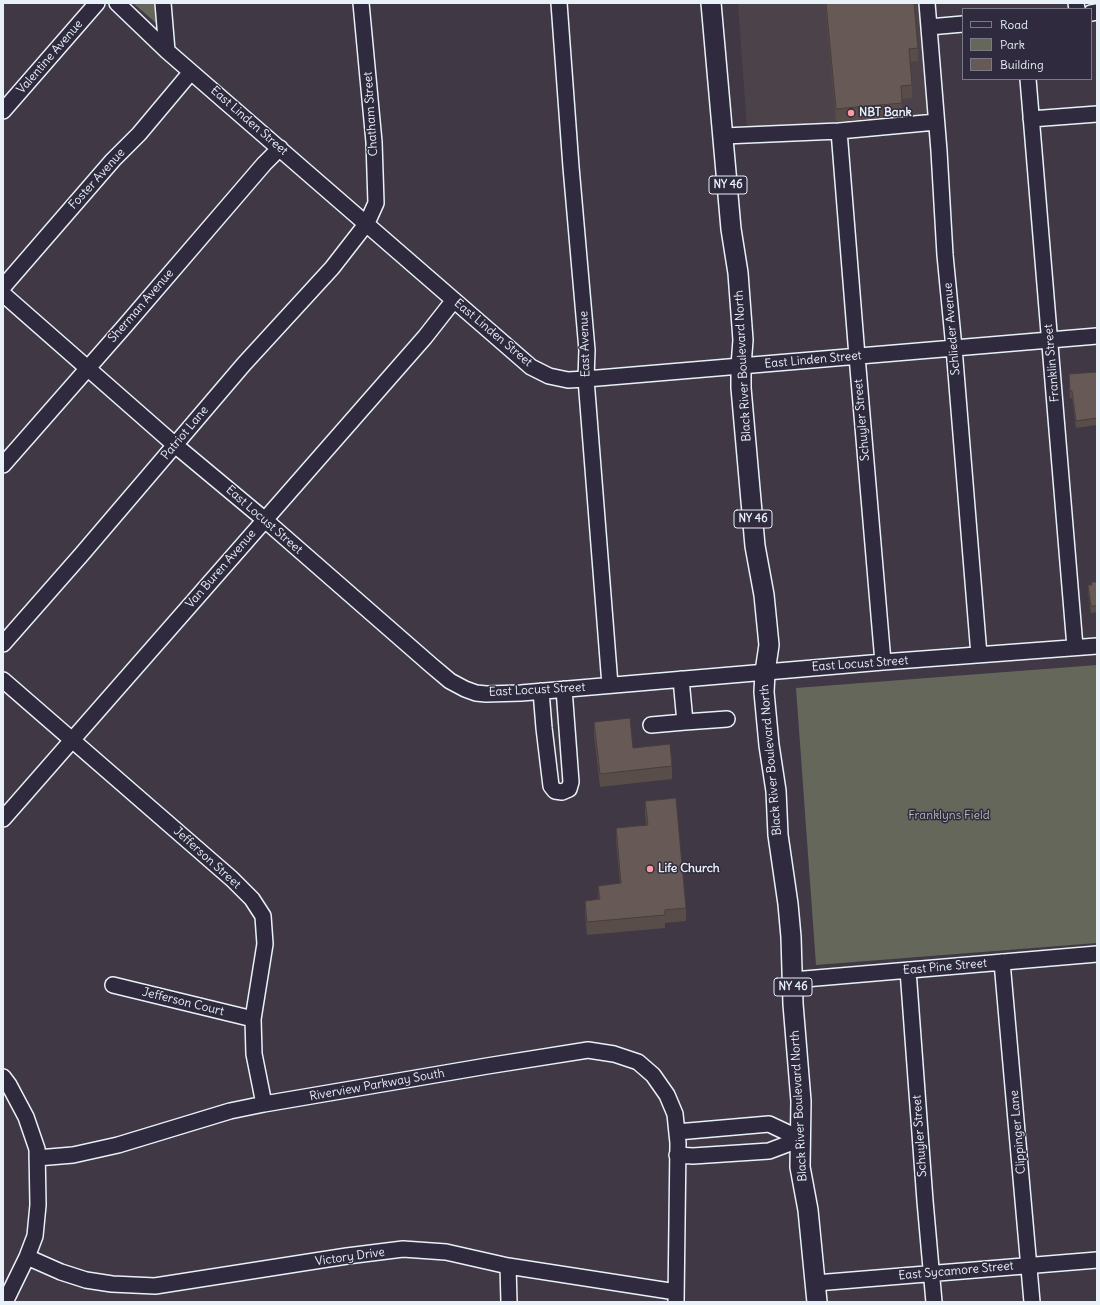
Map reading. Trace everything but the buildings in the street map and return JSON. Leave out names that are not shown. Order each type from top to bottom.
[{"type":"main road","name":"Black River Boulevard North","points":[[712,3],[731,229],[739,281],[743,340],[741,388],[755,546],[764,595],[769,645],[764,672],[764,692],[768,738],[776,791],[778,835],[791,937],[793,1004],[800,1101],[800,1167],[808,1210],[818,1302]]},
{"type":"street","name":"Valentine Avenue","points":[[3,111],[97,3]]},
{"type":"street","name":"East Linden Street","points":[[117,3],[167,51],[454,300],[531,366],[549,376],[568,380],[586,379],[1097,336]]},
{"type":"street","points":[[163,3],[167,51]]},
{"type":"street","name":"Chatham Street","points":[[361,3],[374,142],[376,203],[367,223]]},
{"type":"street","name":"East Avenue","points":[[559,3],[571,167],[587,350],[586,379],[610,685]]},
{"type":"street","name":"Schlieder Avenue","points":[[928,3],[945,255],[979,655]]},
{"type":"street","points":[[929,27],[962,24]]},
{"type":"street","name":"Foster Avenue","points":[[3,287],[113,160],[139,134],[191,72]]},
{"type":"street","name":"Franklin Street","points":[[1028,80],[1074,647]]},
{"type":"street","points":[[1031,119],[1097,114]]},
{"type":"street","points":[[724,136],[839,131],[936,122]]},
{"type":"street","name":"Schuyler Street","points":[[839,131],[883,662]]},
{"type":"street","name":"Sherman Avenue","points":[[3,465],[264,164],[280,148]]},
{"type":"street","name":"Patriot Lane","points":[[3,644],[176,445],[244,364],[332,268],[367,223]]},
{"type":"street","name":"East Locust Street","points":[[3,294],[450,681],[476,693],[541,691],[883,662],[1097,646]]},
{"type":"street","name":"Van Buren Avenue","points":[[3,820],[425,337],[454,300]]},
{"type":"street","points":[[682,679],[685,722]]},
{"type":"street","name":"Jefferson Street","points":[[3,680],[232,880],[252,900],[263,916],[265,944],[253,1019],[254,1054],[264,1104]]},
{"type":"street","points":[[541,691],[551,786],[555,791],[562,792],[569,789],[571,782],[564,689]]},
{"type":"street","points":[[651,725],[727,719]]},
{"type":"street","name":"East Pine Street","points":[[793,980],[1097,954]]},
{"type":"street","name":"Clippinger Lane","points":[[1002,962],[1030,1265],[1032,1302]]},
{"type":"street","name":"Schuyler Street","points":[[908,970],[934,1302]]},
{"type":"street","name":"Jefferson Court","points":[[113,985],[253,1019]]},
{"type":"street","name":"Riverview Parkway South","points":[[37,1158],[73,1155],[118,1145],[230,1111],[264,1104],[588,1050],[614,1054],[638,1062],[653,1075],[667,1095],[675,1114],[677,1132],[676,1297]]},
{"type":"street","points":[[3,1077],[9,1085],[26,1117],[37,1149],[38,1205],[34,1236],[27,1258],[4,1302]]},
{"type":"street","points":[[677,1132],[769,1124],[801,1139]]},
{"type":"street","points":[[677,1155],[693,1156],[769,1151],[801,1139]]},
{"type":"street","name":"Victory Drive","points":[[27,1258],[61,1272],[86,1280],[112,1284],[155,1286],[347,1256],[403,1249],[446,1252],[508,1266],[676,1297]]},
{"type":"street","name":"East Sycamore Street","points":[[816,1283],[1097,1260]]},
{"type":"street","points":[[508,1266],[509,1302]]},
{"type":"shaded area","points":[[738,3],[922,3],[928,128],[748,143]]},
{"type":"green space","points":[[133,3],[163,3],[165,31]]},
{"type":"green space","name":"Franklyns Field","points":[[1097,665],[1097,943],[816,965],[796,688]]},
{"type":"place","name":"NBT Bank","points":[[851,113]]},
{"type":"place","name":"Life Church","points":[[650,869]]}]
